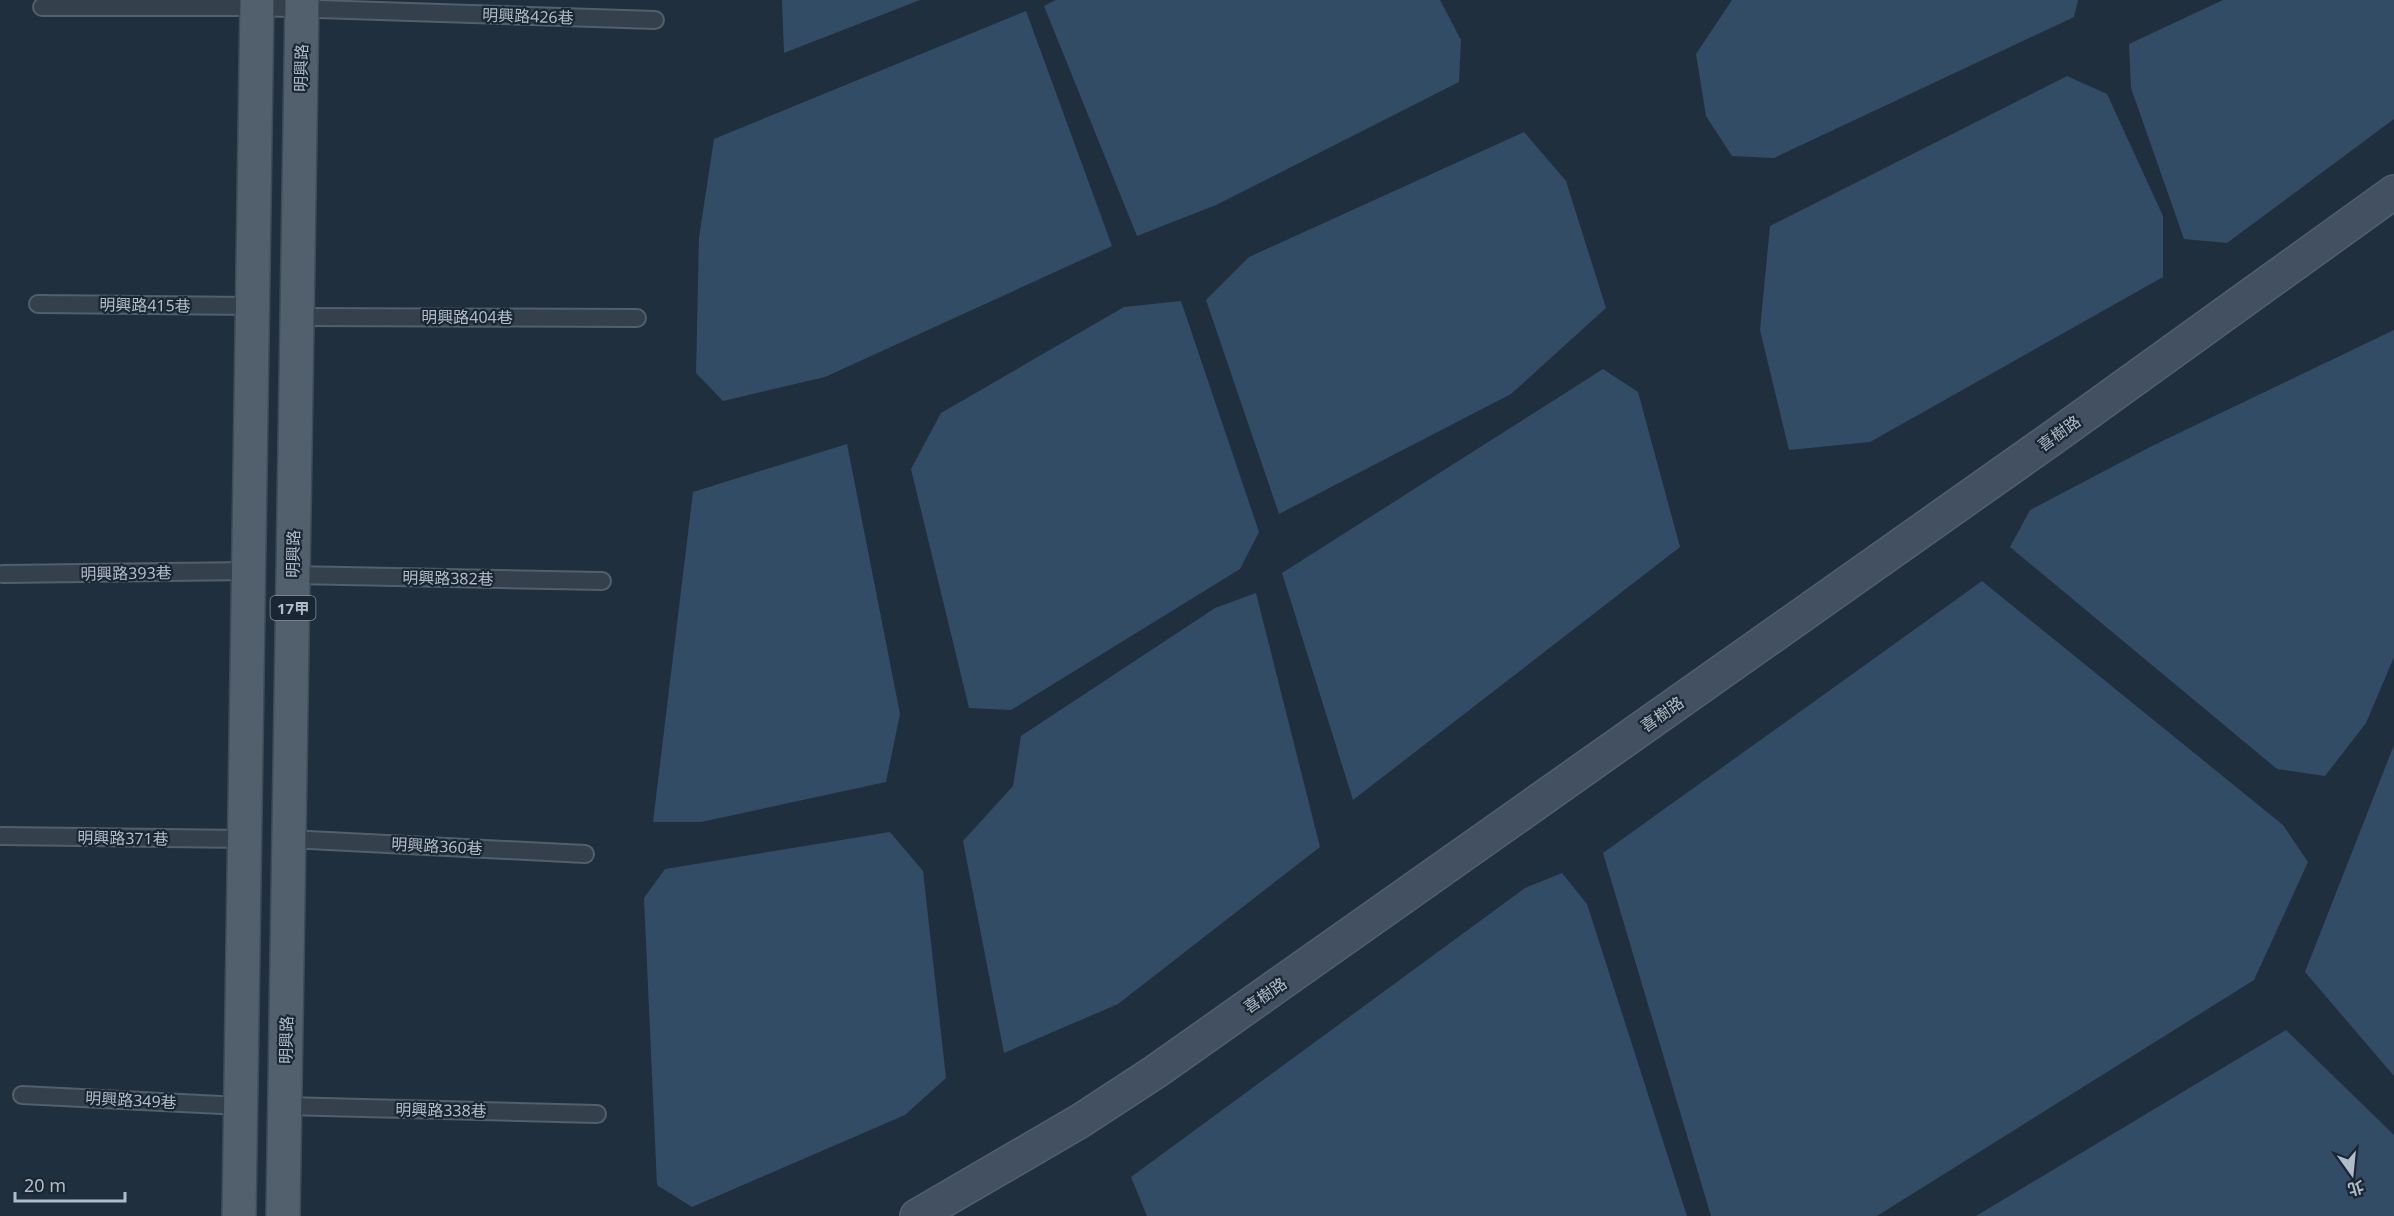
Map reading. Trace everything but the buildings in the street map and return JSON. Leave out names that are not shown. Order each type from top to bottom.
[{"type":"main road","name":"17甲","points":[[239,1216],[257,4]]},
{"type":"main road","name":"明興路","points":[[283,1216],[302,5]]},
{"type":"street","name":"喜樹路","points":[[917,1216],[1080,1121],[1155,1072],[2054,437],[2394,192]]},
{"type":"lane","name":"明興路426巷","points":[[42,7],[257,4],[655,20]]},
{"type":"lane","name":"明興路415巷","points":[[38,304],[252,306]]},
{"type":"lane","name":"明興路404巷","points":[[297,317],[637,318]]},
{"type":"lane","name":"明興路393巷","points":[[3,574],[249,571]]},
{"type":"lane","name":"明興路382巷","points":[[293,574],[602,581]]},
{"type":"lane","name":"明興路371巷","points":[[2,836],[245,839]]},
{"type":"lane","name":"明興路360巷","points":[[289,839],[585,854]]},
{"type":"lane","name":"明興路349巷","points":[[22,1095],[241,1106]]},
{"type":"lane","name":"明興路338巷","points":[[285,1106],[597,1114]]},
{"type":"water","points":[[782,0],[920,0],[784,53]]},
{"type":"water","points":[[1056,0],[1440,0],[1461,40],[1459,82],[1216,205],[1137,236],[1044,6]]},
{"type":"water","points":[[1732,0],[2078,0],[2074,17],[1774,158],[1732,156],[1706,116],[1696,54]]},
{"type":"water","points":[[2223,0],[2394,0],[2394,119],[2227,243],[2184,239],[2131,88],[2129,44]]},
{"type":"water","points":[[1026,11],[1112,246],[825,377],[723,401],[696,373],[699,238],[714,139]]},
{"type":"water","points":[[2067,76],[2107,94],[2163,216],[2163,277],[1870,442],[1789,450],[1760,330],[1770,226]]},
{"type":"water","points":[[1524,132],[1566,181],[1606,308],[1511,394],[1279,514],[1206,300],[1249,257]]},
{"type":"water","points":[[1181,301],[1259,532],[1240,569],[1011,710],[969,708],[911,469],[941,413],[1124,307]]},
{"type":"water","points":[[2394,330],[2394,657],[2366,723],[2325,776],[2277,769],[2010,547],[2030,510],[2152,446]]},
{"type":"water","points":[[1603,369],[1638,392],[1680,547],[1353,800],[1282,573]]},
{"type":"water","points":[[847,444],[900,714],[886,782],[701,822],[653,822],[693,492]]},
{"type":"water","points":[[1982,581],[2283,825],[2308,862],[2254,980],[1877,1216],[1711,1216],[1603,853]]},
{"type":"water","points":[[1256,593],[1320,847],[1118,1004],[1004,1053],[963,841],[1013,786],[1021,736],[1215,608]]},
{"type":"water","points":[[2394,745],[2394,1076],[2305,972]]},
{"type":"water","points":[[890,832],[923,871],[946,1078],[905,1115],[692,1207],[657,1185],[644,898],[665,869]]},
{"type":"water","points":[[1562,873],[1587,904],[1687,1216],[1147,1216],[1131,1177],[1525,888]]},
{"type":"water","points":[[2286,1030],[2394,1135],[2394,1216],[1976,1216]]}]
